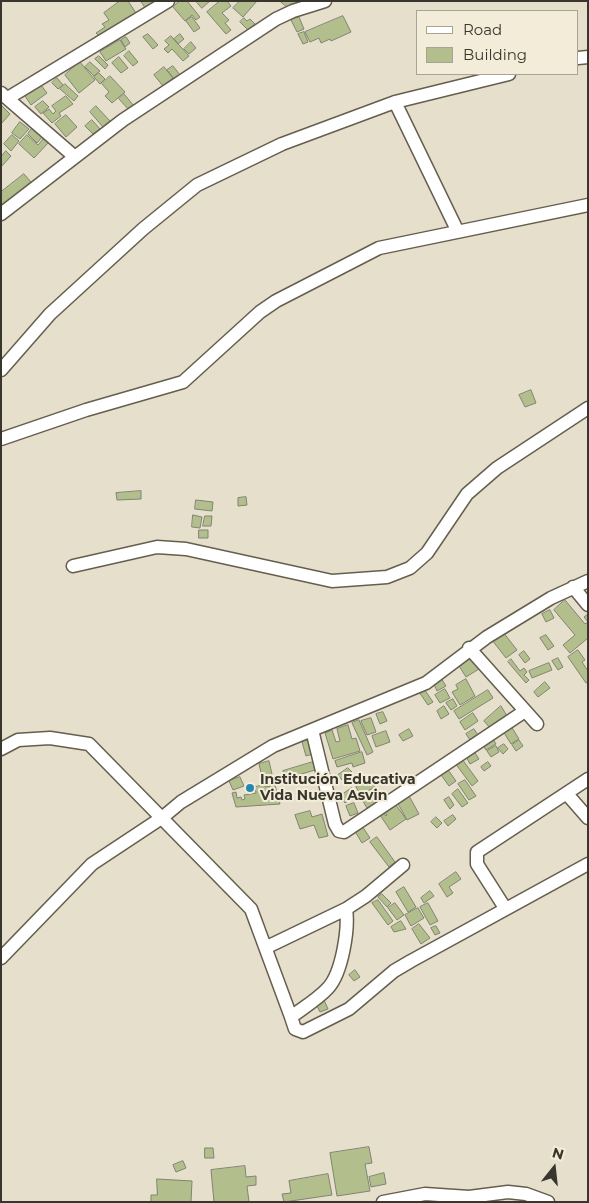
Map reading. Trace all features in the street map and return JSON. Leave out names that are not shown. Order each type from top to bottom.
[{"type":"street","points":[[75,157],[5,96],[168,1]]},
{"type":"street","points":[[1,214],[123,120],[276,19],[293,11],[325,1]]},
{"type":"street","points":[[1,370],[50,314],[143,229],[197,185],[282,144],[395,102],[505,75]]},
{"type":"street","points":[[395,102],[457,230]]},
{"type":"street","points":[[1,439],[86,410],[183,382],[260,312],[276,301],[379,248],[457,230],[588,205]]},
{"type":"street","points":[[73,566],[157,547],[186,549],[332,581],[387,577],[410,568],[427,553],[467,494],[474,487],[497,468],[588,408]]},
{"type":"street","points":[[1,958],[92,864],[163,817],[181,802],[273,746],[426,683],[469,648],[573,587],[588,581]]},
{"type":"street","points":[[573,587],[588,605]]},
{"type":"street","points":[[469,648],[537,724]]},
{"type":"street","points":[[312,730],[335,824],[339,831],[344,832],[524,711]]},
{"type":"street","points":[[1,749],[18,740],[50,738],[89,744],[163,817],[251,909],[295,1029],[302,1032],[349,1009],[394,971],[505,908],[588,864]]},
{"type":"street","points":[[505,908],[477,864],[475,858],[477,852],[588,779]]},
{"type":"street","points":[[567,794],[588,818]]},
{"type":"street","points":[[266,947],[346,909],[366,896],[402,865]]},
{"type":"street","points":[[291,1017],[329,987],[338,970],[348,920],[346,909]]},
{"type":"street","points":[[383,1202],[425,1194],[469,1197],[508,1192],[526,1194],[548,1202]]},
{"type":"building","points":[[120,1],[128,1],[136,13],[100,37],[96,33],[105,27],[102,24],[109,20],[104,13]]},
{"type":"building","points":[[141,1],[159,1],[147,10]]},
{"type":"building","points":[[180,1],[187,1],[200,17],[196,20],[192,15],[185,21],[173,7]]},
{"type":"building","points":[[196,1],[210,1],[202,8]]},
{"type":"building","points":[[220,1],[227,1],[231,6],[222,13],[229,20],[225,23],[231,30],[226,34],[207,12]]},
{"type":"building","points":[[240,1],[257,1],[243,17],[233,8]]},
{"type":"building","points":[[280,1],[298,1],[291,10]]},
{"type":"building","points":[[343,16],[351,32],[331,41],[330,39],[321,43],[319,38],[310,42],[305,32]]},
{"type":"building","points":[[192,17],[200,28],[194,32],[186,21]]},
{"type":"building","points":[[299,17],[304,29],[297,32],[291,20]]},
{"type":"building","points":[[244,18],[247,21],[250,19],[255,24],[248,30],[240,22]]},
{"type":"building","points":[[304,32],[308,42],[303,44],[298,34]]},
{"type":"building","points":[[148,34],[158,45],[153,49],[143,37]]},
{"type":"building","points":[[180,34],[184,39],[178,44],[174,39]]},
{"type":"building","points":[[171,36],[189,56],[183,61],[172,49],[168,53],[164,49],[169,45],[165,41]]},
{"type":"building","points":[[126,37],[130,43],[125,47],[121,40]]},
{"type":"building","points":[[120,40],[126,49],[106,61],[100,52]]},
{"type":"building","points":[[191,42],[196,48],[189,54],[184,49]]},
{"type":"building","points":[[129,51],[138,62],[133,66],[124,56]]},
{"type":"building","points":[[99,56],[108,65],[105,69],[95,59]]},
{"type":"building","points":[[119,57],[128,68],[121,73],[112,63]]},
{"type":"building","points":[[80,62],[95,80],[79,93],[65,75]]},
{"type":"building","points":[[90,62],[100,71],[94,76],[85,67]]},
{"type":"building","points":[[173,66],[180,75],[174,79],[167,70]]},
{"type":"building","points":[[164,67],[173,78],[163,86],[154,75]]},
{"type":"building","points":[[99,73],[105,79],[100,84],[94,77]]},
{"type":"building","points":[[110,76],[125,92],[112,103],[105,96],[109,92],[102,84]]},
{"type":"building","points":[[57,78],[63,85],[58,89],[52,83]]},
{"type":"building","points":[[65,84],[78,96],[74,101],[60,89]]},
{"type":"building","points":[[41,85],[47,93],[31,105],[25,96]]},
{"type":"building","points":[[124,94],[134,106],[129,110],[119,99]]},
{"type":"building","points":[[66,96],[73,104],[59,113],[61,116],[52,123],[43,113],[49,109],[53,114],[56,111],[52,106]]},
{"type":"building","points":[[43,101],[49,107],[41,114],[35,107]]},
{"type":"building","points":[[96,106],[110,121],[103,127],[90,112]]},
{"type":"building","points":[[1,107],[10,114],[1,124]]},
{"type":"building","points":[[66,115],[77,127],[66,137],[55,124]]},
{"type":"building","points":[[92,120],[100,129],[93,134],[85,126]]},
{"type":"building","points":[[20,122],[29,129],[20,139],[12,133]]},
{"type":"building","points":[[33,127],[43,136],[37,143],[28,134]]},
{"type":"building","points":[[12,135],[19,141],[11,151],[4,144]]},
{"type":"building","points":[[27,135],[38,145],[44,138],[49,142],[34,158],[19,144]]},
{"type":"building","points":[[6,151],[11,156],[1,167],[1,157]]},
{"type":"building","points":[[24,174],[31,182],[1,207],[1,192]]},
{"type":"building","points":[[531,390],[536,403],[525,407],[519,395]]},
{"type":"building","points":[[141,491],[141,499],[117,500],[116,493]]},
{"type":"building","points":[[246,497],[247,505],[238,506],[238,498]]},
{"type":"building","points":[[196,500],[213,502],[212,511],[195,509]]},
{"type":"building","points":[[193,515],[202,517],[200,528],[192,527]]},
{"type":"building","points":[[205,516],[212,516],[211,526],[203,526]]},
{"type":"building","points":[[199,530],[208,530],[208,538],[199,538]]},
{"type":"building","points":[[565,600],[585,624],[588,622],[588,638],[570,653],[563,645],[575,635],[554,610]]},
{"type":"building","points":[[550,610],[554,618],[546,622],[542,614]]},
{"type":"building","points":[[588,614],[588,622],[584,617]]},
{"type":"building","points":[[503,632],[517,650],[506,658],[492,640]]},
{"type":"building","points":[[546,635],[554,646],[548,650],[540,638]]},
{"type":"building","points":[[578,650],[585,660],[582,662],[588,671],[588,682],[586,683],[568,657]]},
{"type":"building","points":[[524,651],[530,659],[525,663],[519,655]]},
{"type":"building","points":[[472,658],[479,669],[466,677],[459,666]]},
{"type":"building","points":[[558,658],[563,667],[558,670],[552,661]]},
{"type":"building","points":[[511,659],[520,671],[524,668],[527,672],[524,675],[529,680],[526,683],[508,662]]},
{"type":"building","points":[[549,663],[552,670],[532,678],[529,671]]},
{"type":"building","points":[[441,678],[446,686],[437,691],[433,682]]},
{"type":"building","points":[[466,679],[475,696],[460,705],[452,692],[458,689],[456,685]]},
{"type":"building","points":[[545,682],[550,688],[538,697],[534,692]]},
{"type":"building","points":[[424,689],[433,702],[428,705],[419,692]]},
{"type":"building","points":[[445,689],[450,698],[440,703],[435,695]]},
{"type":"building","points":[[488,690],[493,698],[459,719],[454,711]]},
{"type":"building","points":[[453,699],[457,706],[451,710],[446,703]]},
{"type":"building","points":[[444,706],[449,714],[441,719],[437,711]]},
{"type":"building","points":[[501,706],[507,716],[490,728],[484,721]]},
{"type":"building","points":[[383,712],[387,721],[380,724],[376,714]]},
{"type":"building","points":[[473,713],[478,721],[465,730],[460,722]]},
{"type":"building","points":[[371,718],[376,732],[367,735],[361,721]]},
{"type":"building","points":[[359,720],[373,752],[367,755],[352,723]]},
{"type":"building","points":[[348,725],[352,739],[356,738],[360,751],[333,759],[325,733],[332,730],[336,742],[340,741],[337,729]]},
{"type":"building","points":[[511,726],[519,739],[511,744],[503,731]]},
{"type":"building","points":[[409,729],[413,736],[403,741],[399,735]]},
{"type":"building","points":[[474,729],[478,735],[470,740],[466,734]]},
{"type":"building","points":[[386,731],[390,742],[376,747],[372,736]]},
{"type":"building","points":[[311,739],[316,753],[306,756],[302,742]]},
{"type":"building","points":[[493,739],[496,744],[486,750],[483,745]]},
{"type":"building","points":[[519,740],[523,746],[516,751],[512,745]]},
{"type":"building","points":[[504,744],[508,749],[503,754],[498,748]]},
{"type":"building","points":[[496,746],[499,752],[491,757],[487,751]]},
{"type":"building","points":[[473,750],[479,759],[470,764],[465,755]]},
{"type":"building","points":[[362,752],[365,763],[353,767],[352,763],[337,767],[335,761]]},
{"type":"building","points":[[462,759],[478,781],[472,786],[455,763]]},
{"type":"building","points":[[269,761],[272,774],[262,777],[259,764]]},
{"type":"building","points":[[313,762],[315,770],[285,779],[283,771]]},
{"type":"building","points":[[488,762],[491,766],[484,771],[481,767]]},
{"type":"building","points":[[446,767],[456,781],[449,786],[439,772]]},
{"type":"building","points":[[348,768],[352,772],[342,780],[338,775]]},
{"type":"building","points":[[240,777],[244,786],[233,790],[229,781]]},
{"type":"building","points":[[370,779],[375,787],[361,795],[356,787]]},
{"type":"building","points":[[465,780],[476,796],[469,800],[458,784]]},
{"type":"building","points":[[265,785],[265,787],[275,785],[280,804],[236,807],[232,793],[236,792],[237,798],[241,797],[242,800],[245,799],[244,795],[256,793],[255,787]]},
{"type":"building","points":[[352,788],[357,795],[345,803],[340,796]]},
{"type":"building","points":[[458,789],[468,803],[462,807],[452,794]]},
{"type":"building","points":[[375,790],[381,800],[367,808],[361,798]]},
{"type":"building","points":[[408,794],[419,814],[407,820],[396,800]]},
{"type":"building","points":[[449,797],[454,805],[450,809],[444,800]]},
{"type":"building","points":[[394,802],[406,819],[390,830],[378,812],[381,810],[386,816],[383,809]]},
{"type":"building","points":[[354,803],[358,813],[350,816],[346,806]]},
{"type":"building","points":[[310,811],[312,817],[322,814],[328,836],[319,838],[314,825],[300,829],[295,815]]},
{"type":"building","points":[[453,815],[456,819],[448,826],[444,821]]},
{"type":"building","points":[[436,817],[442,823],[437,828],[431,822]]},
{"type":"building","points":[[360,823],[370,838],[362,843],[353,828]]},
{"type":"building","points":[[377,837],[395,862],[389,867],[370,842]]},
{"type":"building","points":[[456,872],[461,879],[449,887],[453,893],[447,897],[439,884]]},
{"type":"building","points":[[404,887],[416,907],[408,912],[396,892]]},
{"type":"building","points":[[430,891],[434,896],[424,903],[421,898]]},
{"type":"building","points":[[382,894],[391,903],[387,907],[378,897]]},
{"type":"building","points":[[378,900],[393,921],[388,925],[372,903]]},
{"type":"building","points":[[395,903],[404,915],[397,920],[388,908]]},
{"type":"building","points":[[428,903],[438,921],[430,925],[420,907]]},
{"type":"building","points":[[418,908],[424,918],[411,926],[405,915]]},
{"type":"building","points":[[401,921],[406,929],[394,932],[391,927]]},
{"type":"building","points":[[419,924],[430,938],[421,944],[412,929]]},
{"type":"building","points":[[436,926],[440,933],[435,935],[431,928]]},
{"type":"building","points":[[355,970],[360,977],[354,981],[349,975]]},
{"type":"building","points":[[324,1000],[328,1009],[320,1012],[316,1004]]},
{"type":"building","points":[[369,1147],[372,1163],[365,1164],[370,1191],[337,1196],[330,1153]]},
{"type":"building","points":[[205,1148],[213,1148],[214,1158],[205,1158]]},
{"type":"building","points":[[183,1161],[186,1168],[176,1172],[173,1165]]},
{"type":"building","points":[[245,1166],[246,1177],[256,1176],[256,1185],[247,1186],[249,1202],[214,1202],[211,1170]]},
{"type":"building","points":[[384,1173],[386,1184],[371,1187],[369,1177]]},
{"type":"building","points":[[328,1174],[332,1195],[284,1202],[282,1194],[291,1193],[289,1181]]},
{"type":"building","points":[[157,1179],[192,1181],[191,1202],[151,1202],[151,1195],[157,1195]]},
{"type":"place","name":"Institución Educativa Vida Nueva Asvin","points":[[250,788]]}]
